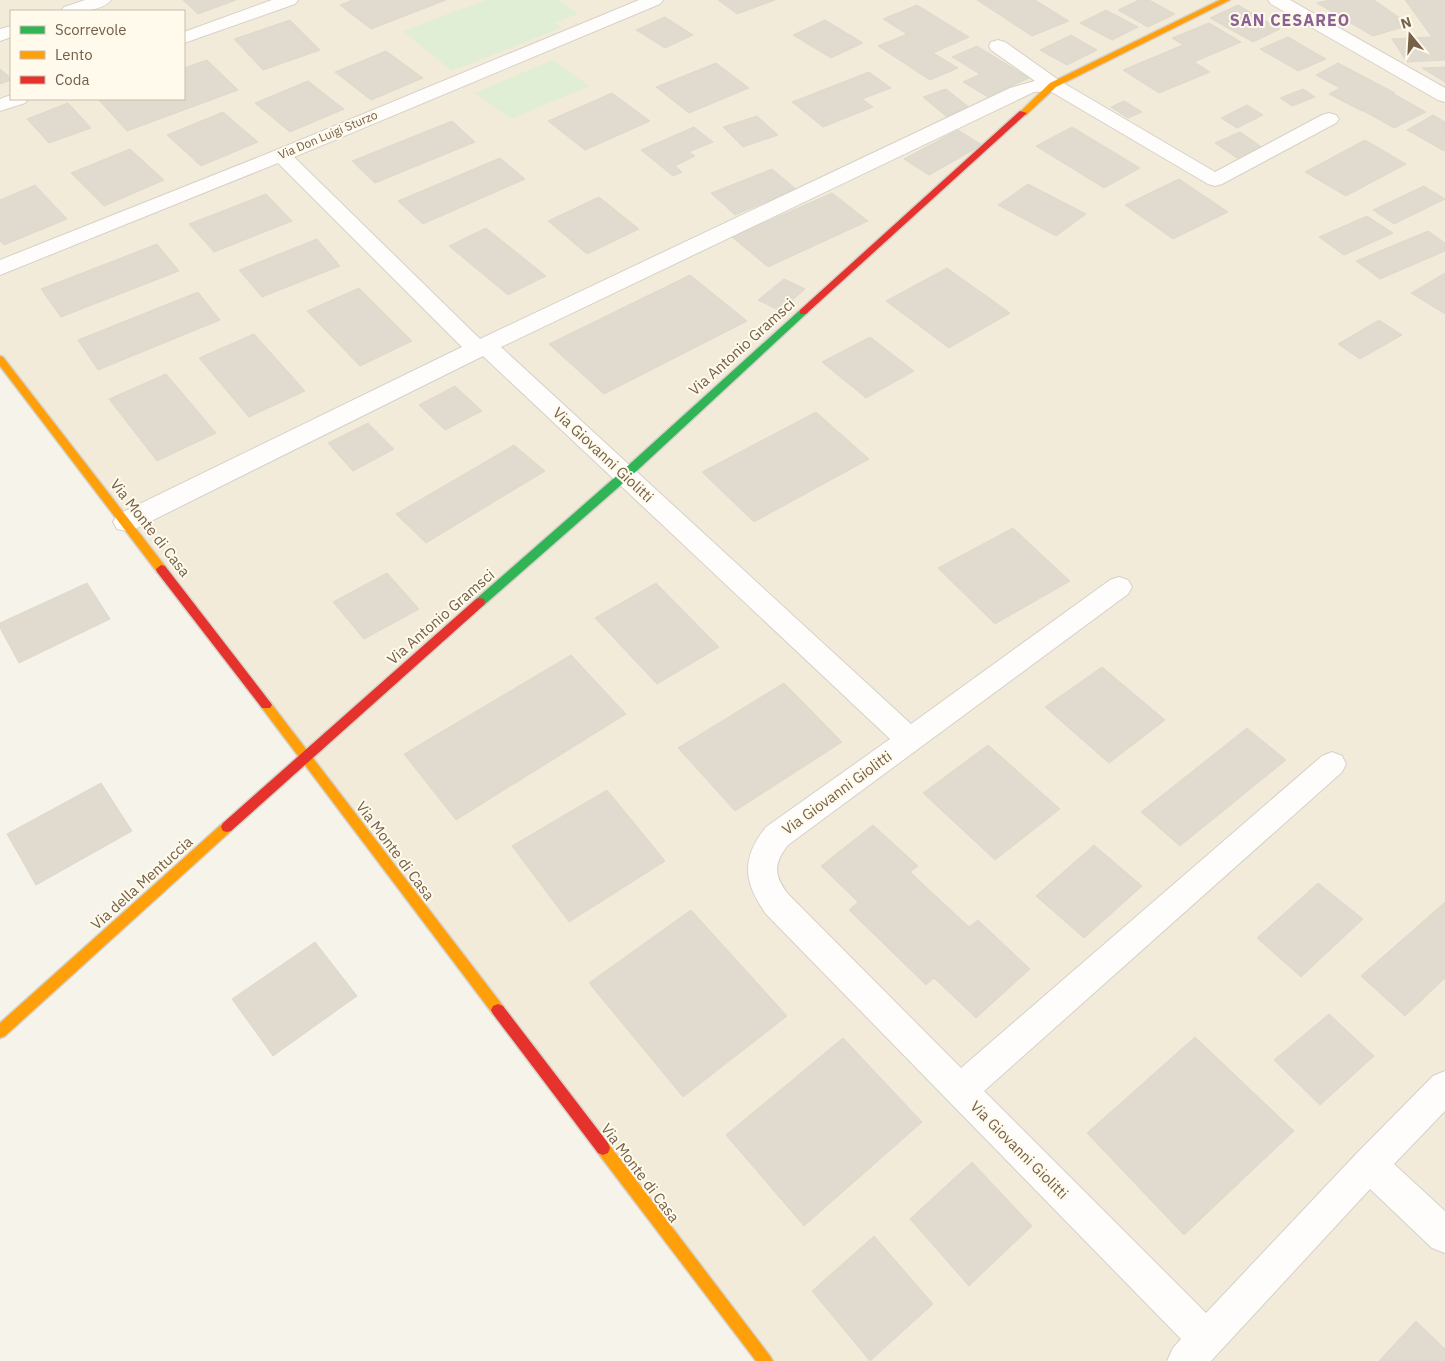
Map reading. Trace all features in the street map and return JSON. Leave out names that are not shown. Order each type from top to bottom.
[{"type":"street","points":[[73,10],[102,0]]},
{"type":"street","points":[[185,38],[289,0]]},
{"type":"street","name":"Via Don Luigi Sturzo","points":[[0,268],[281,155],[654,0]]},
{"type":"street","name":"Via Antonio Gramsci","points":[[305,756],[625,475],[1054,85],[1226,0]]},
{"type":"street","points":[[1277,0],[1445,96]]},
{"type":"street","points":[[998,46],[1054,85],[1215,180],[1330,119]]},
{"type":"street","points":[[126,522],[481,347],[1018,92],[1054,85]]},
{"type":"street","points":[[0,105],[15,100]]},
{"type":"street","name":"Via Giovanni Giolitti","points":[[281,155],[481,347],[625,475],[910,740],[777,836],[770,844],[761,869],[764,882],[777,904],[960,1090],[1196,1350]]},
{"type":"street","name":"Via Monte di Casa","points":[[0,360],[305,756],[765,1361]]},
{"type":"street","points":[[910,740],[1119,586]]},
{"type":"street","name":"Via della Mentuccia","points":[[0,1032],[305,756]]},
{"type":"street","points":[[960,1090],[1332,764]]},
{"type":"street","points":[[1196,1350],[1369,1165],[1445,1087]]},
{"type":"street","points":[[1369,1165],[1445,1235]]},
{"type":"shaded area","points":[[0,0],[1445,0],[1445,1361],[772,1361],[0,359]]},
{"type":"green space","points":[[486,0],[559,0],[578,14],[554,23],[561,28],[452,71],[403,31]]},
{"type":"green space","points":[[553,60],[589,86],[511,119],[475,93]]},
{"type":"building","points":[[183,0],[236,0],[198,14]]},
{"type":"building","points":[[353,0],[446,0],[371,29],[340,5]]},
{"type":"building","points":[[718,0],[775,0],[737,14]]},
{"type":"building","points":[[977,0],[1035,0],[1069,21],[1032,36]]},
{"type":"building","points":[[1139,0],[1149,0],[1175,14],[1148,27],[1118,10]]},
{"type":"building","points":[[1330,0],[1374,0],[1410,25],[1373,36],[1317,3]]},
{"type":"building","points":[[1405,0],[1445,0],[1445,60],[1407,62],[1392,39],[1432,37]]},
{"type":"building","points":[[917,5],[969,37],[933,53],[958,68],[930,80],[878,46],[907,34],[883,19]]},
{"type":"building","points":[[1238,5],[1280,29],[1253,42],[1210,18]]},
{"type":"building","points":[[1106,10],[1138,27],[1112,40],[1080,23]]},
{"type":"building","points":[[665,17],[693,35],[665,48],[636,30]]},
{"type":"building","points":[[290,20],[320,50],[263,70],[234,39]]},
{"type":"building","points":[[825,20],[863,43],[831,58],[793,35]]},
{"type":"building","points":[[1209,23],[1241,42],[1194,62],[1210,72],[1159,93],[1123,70],[1183,45],[1172,38]]},
{"type":"building","points":[[1071,35],[1097,50],[1067,65],[1040,50]]},
{"type":"building","points":[[1288,37],[1326,59],[1298,71],[1260,49]]},
{"type":"building","points":[[977,46],[1029,78],[988,97],[963,82],[980,74],[952,57]]},
{"type":"building","points":[[386,51],[423,78],[371,100],[335,72]]},
{"type":"building","points":[[207,60],[238,90],[127,131],[99,100],[185,100],[185,68]]},
{"type":"building","points":[[716,63],[749,88],[689,113],[656,87]]},
{"type":"building","points":[[1338,63],[1395,93],[1362,111],[1329,94],[1340,88],[1316,75]]},
{"type":"building","points":[[1445,67],[1445,82],[1422,68]]},
{"type":"building","points":[[0,69],[10,77],[10,80],[0,84]]},
{"type":"building","points":[[869,72],[891,88],[862,99],[873,107],[823,127],[792,102]]},
{"type":"building","points":[[308,81],[344,109],[290,132],[255,103]]},
{"type":"building","points":[[946,89],[970,108],[947,117],[923,97]]},
{"type":"building","points":[[1303,89],[1315,97],[1292,106],[1280,98]]},
{"type":"building","points":[[612,93],[650,121],[585,150],[548,121]]},
{"type":"building","points":[[1394,94],[1426,112],[1394,128],[1362,110]]},
{"type":"building","points":[[1124,101],[1142,112],[1128,118],[1111,107]]},
{"type":"building","points":[[68,103],[91,128],[49,143],[27,119]]},
{"type":"building","points":[[1247,105],[1263,115],[1237,128],[1221,118]]},
{"type":"building","points":[[223,112],[258,142],[201,166],[167,135]]},
{"type":"building","points":[[1433,115],[1445,122],[1444,151],[1407,130]]},
{"type":"building","points":[[757,116],[778,135],[743,147],[723,127]]},
{"type":"building","points":[[452,121],[475,142],[375,183],[352,161]]},
{"type":"building","points":[[694,127],[713,142],[689,152],[695,156],[675,166],[682,172],[673,176],[641,150]]},
{"type":"building","points":[[1072,127],[1140,168],[1104,188],[1036,146]]},
{"type":"building","points":[[958,130],[982,145],[929,175],[904,159]]},
{"type":"building","points":[[1240,132],[1263,148],[1237,158],[1215,143]]},
{"type":"building","points":[[1365,140],[1406,164],[1346,196],[1305,172]]},
{"type":"building","points":[[130,149],[164,180],[104,206],[71,173]]},
{"type":"building","points":[[500,158],[525,179],[423,224],[398,201]]},
{"type":"building","points":[[772,169],[796,189],[735,215],[711,193]]},
{"type":"building","points":[[1179,179],[1228,212],[1173,239],[1125,205]]},
{"type":"building","points":[[1028,184],[1086,214],[1056,236],[998,205]]},
{"type":"building","points":[[35,185],[67,219],[4,245],[0,241],[0,200]]},
{"type":"building","points":[[1424,186],[1445,199],[1394,224],[1373,210]]},
{"type":"building","points":[[832,193],[868,221],[768,267],[732,237]]},
{"type":"building","points":[[266,194],[292,221],[214,252],[189,224]]},
{"type":"building","points":[[599,197],[639,229],[587,254],[548,221]]},
{"type":"building","points":[[1367,216],[1393,233],[1344,255],[1319,237]]},
{"type":"building","points":[[486,228],[546,276],[508,295],[449,246]]},
{"type":"building","points":[[1428,231],[1445,243],[1445,251],[1380,279],[1356,261]]},
{"type":"building","points":[[317,239],[340,266],[262,297],[239,270]]},
{"type":"building","points":[[157,244],[179,271],[61,317],[41,289]]},
{"type":"building","points":[[947,268],[1010,313],[949,348],[886,301]]},
{"type":"building","points":[[1445,273],[1445,314],[1411,293]]},
{"type":"building","points":[[690,275],[747,321],[604,394],[549,344]]},
{"type":"building","points":[[784,279],[805,289],[780,311],[758,300]]},
{"type":"building","points":[[359,288],[412,341],[360,366],[307,311]]},
{"type":"building","points":[[198,292],[220,320],[98,370],[78,340]]},
{"type":"building","points":[[1379,320],[1402,335],[1360,359],[1338,344]]},
{"type":"building","points":[[254,334],[305,391],[249,417],[199,358]]},
{"type":"building","points":[[870,337],[914,371],[866,398],[822,362]]},
{"type":"building","points":[[166,374],[216,433],[157,461],[109,399]]},
{"type":"building","points":[[455,386],[482,411],[445,430],[419,405]]},
{"type":"building","points":[[816,412],[869,459],[754,522],[702,472]]},
{"type":"building","points":[[368,423],[394,449],[353,471],[328,443]]},
{"type":"building","points":[[514,445],[545,471],[426,543],[396,514]]},
{"type":"building","points":[[1013,528],[1070,581],[995,624],[938,568]]},
{"type":"building","points":[[387,573],[419,609],[364,639],[333,602]]},
{"type":"building","points":[[87,583],[110,619],[19,663],[0,628],[0,623]]},
{"type":"building","points":[[656,583],[719,647],[657,684],[595,618]]},
{"type":"building","points":[[571,655],[626,714],[456,820],[404,754]]},
{"type":"building","points":[[1102,667],[1165,720],[1109,763],[1045,707]]},
{"type":"building","points":[[784,683],[842,742],[735,811],[678,748]]},
{"type":"building","points":[[1247,728],[1286,760],[1180,846],[1141,812]]},
{"type":"building","points":[[988,745],[1060,809],[995,860],[923,793]]},
{"type":"building","points":[[101,783],[132,831],[36,885],[7,834]]},
{"type":"building","points":[[607,790],[665,861],[569,922],[512,846]]},
{"type":"building","points":[[873,825],[918,866],[910,872],[969,927],[978,920],[1030,969],[976,1018],[934,978],[926,985],[849,910],[858,902],[821,866]]},
{"type":"building","points":[[1094,845],[1142,886],[1084,938],[1036,896]]},
{"type":"building","points":[[1318,883],[1363,919],[1301,977],[1257,938]]},
{"type":"building","points":[[1445,902],[1445,978],[1405,1016],[1361,976]]},
{"type":"building","points":[[691,910],[787,1016],[683,1097],[589,983]]},
{"type":"building","points":[[315,942],[357,996],[273,1056],[232,999]]},
{"type":"building","points":[[1329,1014],[1374,1056],[1320,1105],[1274,1060]]},
{"type":"building","points":[[1195,1037],[1294,1131],[1184,1235],[1087,1133]]},
{"type":"building","points":[[843,1038],[922,1122],[804,1226],[726,1135]]},
{"type":"building","points":[[972,1162],[1032,1226],[969,1286],[910,1219]]},
{"type":"building","points":[[874,1236],[933,1304],[870,1361],[812,1291]]},
{"type":"building","points":[[1416,1321],[1445,1349],[1445,1361],[1379,1361]]},
{"type":"traffic: fast","points":[[480,602],[625,475],[803,312]]},
{"type":"traffic: slow","points":[[1023,113],[1053,85],[1226,0]]},
{"type":"traffic: slow","points":[[0,359],[161,569]]},
{"type":"traffic: slow","points":[[266,705],[498,1010]]},
{"type":"traffic: slow","points":[[0,1032],[227,827]]},
{"type":"traffic: slow","points":[[603,1148],[765,1361]]},
{"type":"traffic: jam","points":[[803,312],[1023,113]]},
{"type":"traffic: jam","points":[[161,569],[266,705]]},
{"type":"traffic: jam","points":[[227,827],[480,602]]},
{"type":"traffic: jam","points":[[498,1010],[603,1148]]},
{"type":"district","name":"SAN CESAREO","points":[[1290,20]]}]
